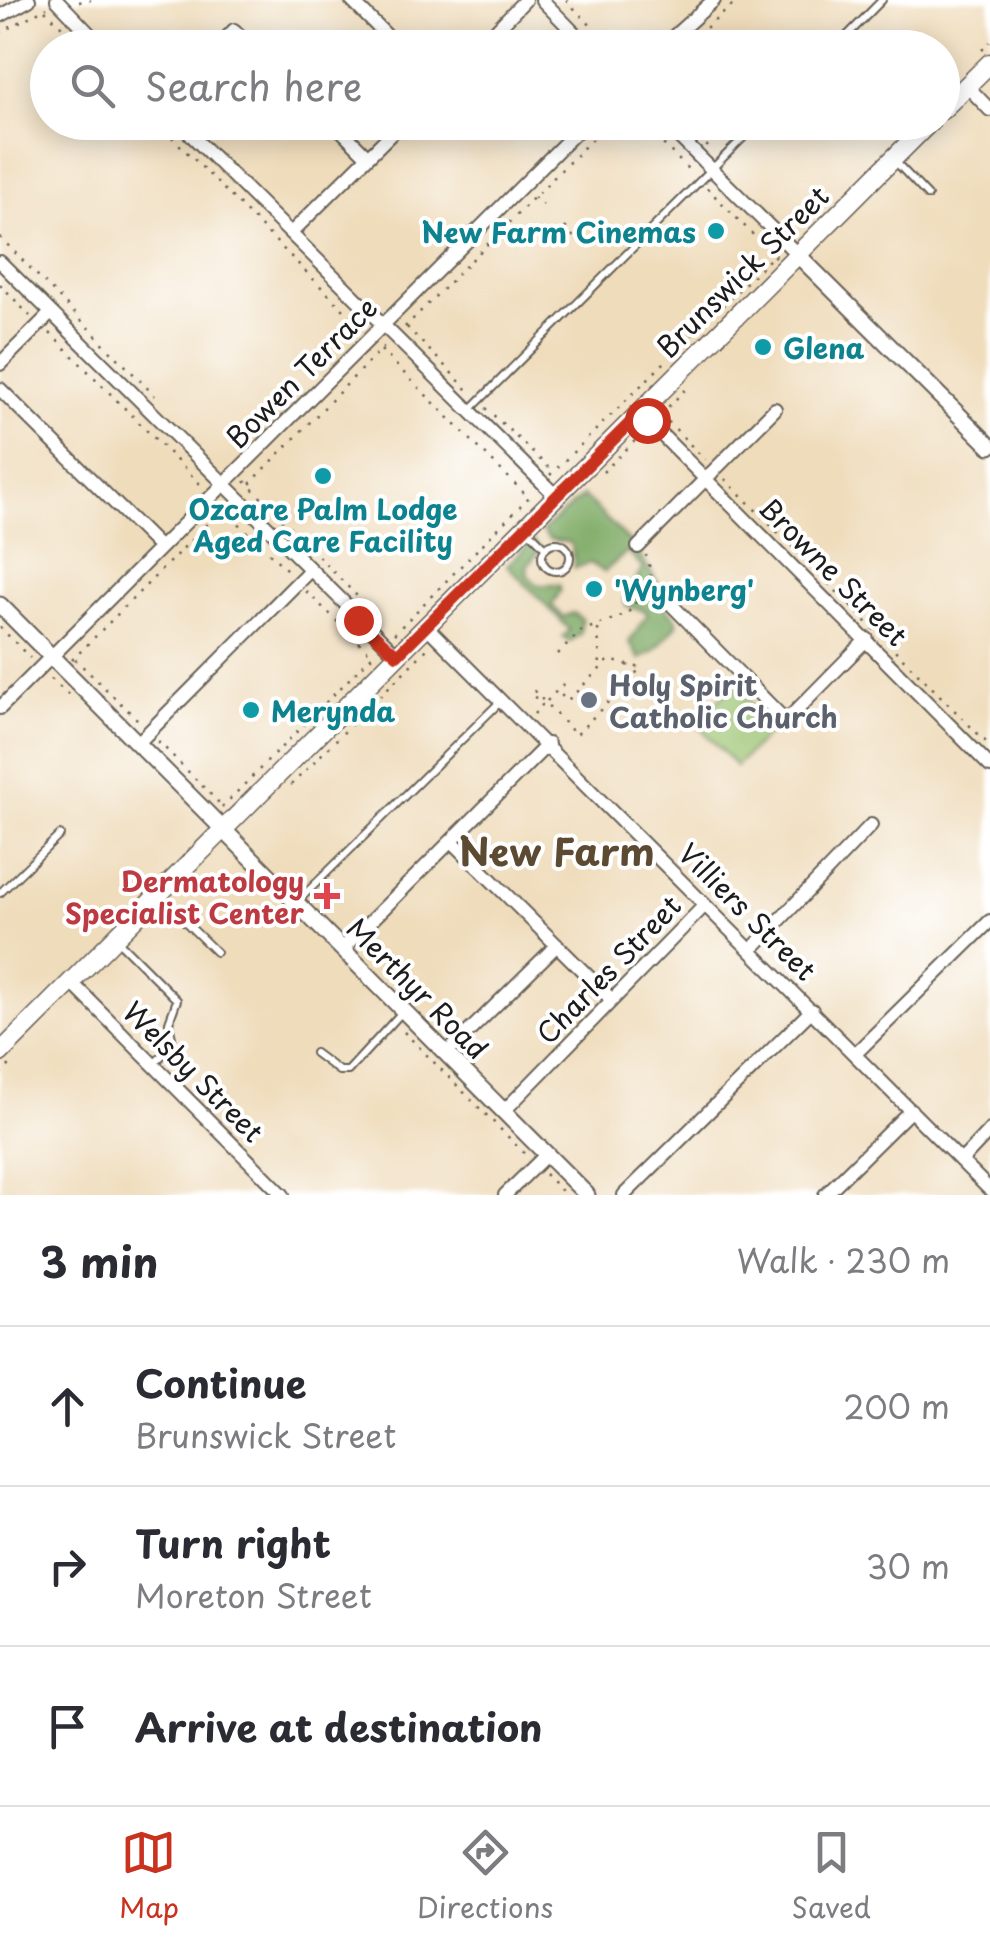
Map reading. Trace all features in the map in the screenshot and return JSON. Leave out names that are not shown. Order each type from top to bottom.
[{"type":"main road","points":[[960,93],[990,63]]},
{"type":"main road","name":"Brunswick Street","points":[[0,1053],[912,140]]},
{"type":"street","points":[[0,16],[29,0]]},
{"type":"street","points":[[350,0],[380,30]]},
{"type":"street","points":[[496,30],[525,0]]},
{"type":"street","points":[[542,0],[572,30]]},
{"type":"street","points":[[681,30],[714,0]]},
{"type":"street","points":[[49,5],[80,30]]},
{"type":"street","points":[[967,86],[990,110]]},
{"type":"street","points":[[196,140],[556,496]]},
{"type":"street","points":[[351,140],[368,156]]},
{"type":"street","points":[[291,232],[384,140]]},
{"type":"street","name":"Bowen Terrace","points":[[0,708],[568,140]]},
{"type":"street","points":[[685,140],[714,164],[798,255],[990,446]]},
{"type":"street","points":[[0,262],[397,655]]},
{"type":"street","points":[[0,364],[52,313]]},
{"type":"street","points":[[0,389],[160,548]]},
{"type":"street","points":[[638,547],[774,409]]},
{"type":"street","name":"Browne Street","points":[[640,413],[711,473],[990,766]]},
{"type":"street","points":[[146,736],[310,572]]},
{"type":"street","points":[[658,592],[782,717],[791,716],[867,640]]},
{"type":"street","name":"Merthyr Road","points":[[0,605],[52,657],[146,736],[224,829],[343,949],[399,1016],[447,1053],[504,1111],[541,1159],[588,1195]]},
{"type":"street","name":"Villiers Street","points":[[426,626],[526,722],[553,739],[705,905],[990,1190]]},
{"type":"street","points":[[343,949],[553,739]]},
{"type":"street","points":[[751,950],[871,825]]},
{"type":"street","points":[[452,842],[612,1000]]},
{"type":"street","name":"Charles Street","points":[[504,1111],[705,905]]},
{"type":"street","points":[[856,1054],[990,922]]},
{"type":"street","points":[[447,1053],[556,945]]},
{"type":"street","name":"Welsby Street","points":[[71,982],[282,1195]]},
{"type":"street","points":[[624,1195],[812,1010]]},
{"type":"street","points":[[825,1195],[911,1110]]},
{"type":"street","points":[[962,1160],[990,1130]]},
{"type":"street","points":[[506,1195],[541,1159]]},
{"type":"lane","points":[[852,30],[882,0]]},
{"type":"lane","points":[[468,412],[740,140]]},
{"type":"lane","points":[[893,160],[928,196]]},
{"type":"lane","points":[[525,527],[546,548],[545,566],[552,571],[568,571],[570,557],[566,548],[558,544],[546,548]]},
{"type":"lane","points":[[297,902],[503,700]]},
{"type":"lane","points":[[0,893],[60,835]]},
{"type":"lane","points":[[158,895],[216,952]]},
{"type":"lane","points":[[116,938],[177,1000],[169,1022],[174,1044]]},
{"type":"lane","points":[[316,1053],[339,1071],[348,1072],[399,1016]]},
{"type":"lane","points":[[153,1065],[182,1034]]},
{"type":"path","points":[[80,2],[92,0]]},
{"type":"path","points":[[566,0],[595,30]]},
{"type":"path","points":[[703,30],[739,0]]},
{"type":"path","points":[[0,34],[49,5],[69,30]]},
{"type":"path","points":[[175,140],[358,324]]},
{"type":"path","points":[[477,398],[404,328],[591,140]]},
{"type":"path","points":[[659,140],[691,172]]},
{"type":"path","points":[[697,140],[714,164]]},
{"type":"path","points":[[548,476],[776,256],[703,183]]},
{"type":"path","points":[[533,196],[543,205]]},
{"type":"path","points":[[778,217],[796,228],[812,220]]},
{"type":"path","points":[[565,228],[576,240]]},
{"type":"path","points":[[0,236],[162,405]]},
{"type":"path","points":[[0,284],[32,318]]},
{"type":"path","points":[[45,328],[200,486]]},
{"type":"path","points":[[246,488],[386,345]]},
{"type":"path","points":[[380,350],[529,498]]},
{"type":"path","points":[[482,403],[553,472]]},
{"type":"path","points":[[661,414],[711,473],[990,746]]},
{"type":"path","points":[[245,480],[246,488],[367,606]]},
{"type":"path","points":[[391,636],[534,493]]},
{"type":"path","points":[[295,577],[222,507],[72,659],[222,807],[374,654],[302,586]]},
{"type":"path","points":[[558,654],[581,631],[626,614],[649,584],[649,564],[638,547]]},
{"type":"path","points":[[598,626],[600,668]]},
{"type":"path","points":[[0,627],[32,659]]},
{"type":"path","points":[[292,784],[431,646]]},
{"type":"path","points":[[543,704],[576,735],[642,668],[609,660],[566,701],[556,691]]},
{"type":"path","points":[[627,662],[632,673],[629,680]]},
{"type":"path","points":[[526,722],[567,680]]},
{"type":"path","points":[[553,739],[567,725]]},
{"type":"path","points":[[399,1016],[541,1159],[566,1195]]},
{"type":"green space","points":[[583,496],[634,546],[659,585],[652,594],[677,619],[677,625],[654,651],[640,659],[629,642],[647,616],[646,611],[626,606],[625,598],[643,568],[627,552],[604,572],[590,563],[575,568],[571,543],[549,539],[542,531]]},
{"type":"green space","points":[[533,540],[540,549],[527,567],[528,576],[538,585],[559,585],[561,590],[552,605],[563,617],[573,613],[582,619],[580,634],[569,642],[563,637],[570,630],[507,565]]},
{"type":"green space","points":[[733,685],[775,727],[736,766],[695,722]]},
{"type":"place","name":"New Farm Cinemas","points":[[716,231]]},
{"type":"place","name":"Glena","points":[[763,347]]},
{"type":"place","name":"Ozcare Palm Lodge Aged Care Facility","points":[[323,476]]},
{"type":"place","name":"'Wynberg'","points":[[594,589]]},
{"type":"place","name":"Holy Spirit Catholic Church","points":[[589,700]]},
{"type":"place","name":"Merynda","points":[[251,710]]},
{"type":"place","name":"Dermatology Specialist Center","points":[[327,896]]},
{"type":"district","name":"New Farm","points":[[557,850]]},
{"type":"route","points":[[358,620],[397,655],[640,413],[647,420]]}]
